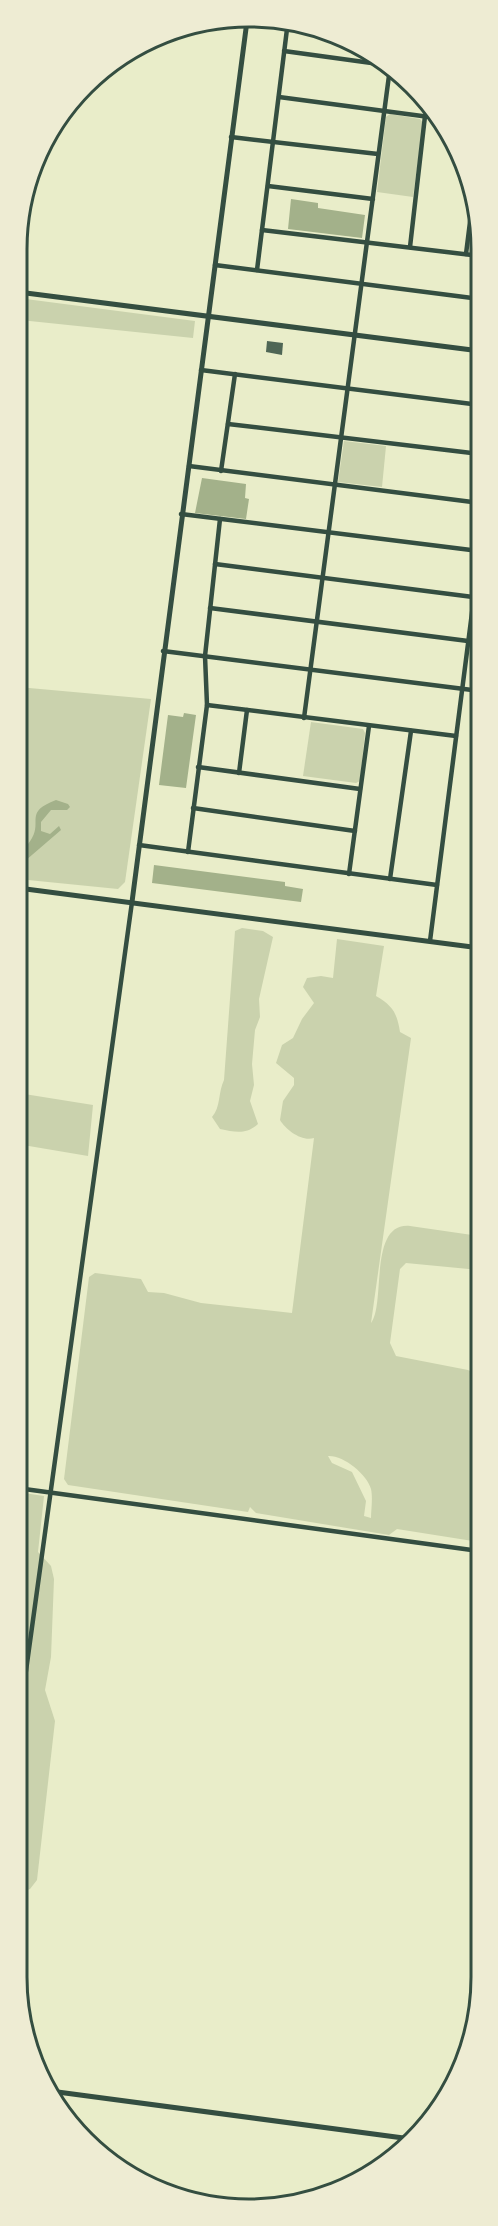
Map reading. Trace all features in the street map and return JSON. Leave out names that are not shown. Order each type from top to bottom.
[{"type":"street","points":[[27,1664],[132,902],[246,27]]},
{"type":"street","points":[[257,270],[287,30]]},
{"type":"street","points":[[284,51],[370,63]]},
{"type":"street","points":[[304,718],[389,77]]},
{"type":"street","points":[[279,97],[425,116],[410,247]]},
{"type":"street","points":[[231,137],[378,154]]},
{"type":"street","points":[[267,186],[373,199]]},
{"type":"street","points":[[466,254],[470,225]]},
{"type":"street","points":[[262,230],[471,255]]},
{"type":"street","points":[[215,265],[471,298]]},
{"type":"street","points":[[27,293],[471,350]]},
{"type":"street","points":[[201,370],[471,404]]},
{"type":"street","points":[[221,471],[235,374]]},
{"type":"street","points":[[228,424],[471,453]]},
{"type":"street","points":[[189,466],[471,502]]},
{"type":"street","points":[[181,514],[471,550]]},
{"type":"street","points":[[188,852],[207,705],[206,656],[220,519]]},
{"type":"street","points":[[215,564],[471,597]]},
{"type":"street","points":[[210,608],[468,641]]},
{"type":"street","points":[[430,941],[471,615]]},
{"type":"street","points":[[163,651],[471,690]]},
{"type":"street","points":[[207,705],[456,736]]},
{"type":"street","points":[[239,772],[247,710]]},
{"type":"street","points":[[349,874],[369,726]]},
{"type":"street","points":[[390,879],[411,731]]},
{"type":"street","points":[[198,767],[360,789]]},
{"type":"street","points":[[194,808],[355,831]]},
{"type":"street","points":[[139,845],[437,885]]},
{"type":"street","points":[[27,889],[471,947]]},
{"type":"street","points":[[27,1489],[471,1550]]},
{"type":"street","points":[[59,2092],[402,2138]]},
{"type":"shaded area","points":[[390,114],[420,119],[423,123],[413,197],[377,192],[386,117]]},
{"type":"shaded area","points":[[291,199],[318,203],[318,208],[365,215],[362,238],[288,229]]},
{"type":"shaded area","points":[[27,299],[195,321],[193,338],[27,321]]},
{"type":"shaded area","points":[[344,441],[386,446],[382,487],[338,482]]},
{"type":"shaded area","points":[[202,478],[246,484],[245,498],[249,499],[246,519],[195,513]]},
{"type":"shaded area","points":[[27,688],[151,699],[125,882],[118,889],[27,880]]},
{"type":"shaded area","points":[[184,713],[196,715],[186,788],[159,785],[168,715],[183,717]]},
{"type":"shaded area","points":[[311,722],[363,729],[365,733],[360,781],[356,783],[303,776]]},
{"type":"shaded area","points":[[56,800],[70,807],[67,810],[51,810],[41,822],[41,831],[50,834],[59,826],[61,830],[27,859],[27,846],[35,832],[37,813],[46,804]]},
{"type":"shaded area","points":[[154,865],[285,882],[285,886],[303,889],[301,902],[152,883]]},
{"type":"shaded area","points":[[242,928],[263,931],[273,937],[259,999],[260,1017],[255,1030],[252,1064],[254,1085],[250,1101],[258,1124],[249,1130],[240,1132],[220,1129],[212,1117],[217,1109],[224,1080],[235,931]]},
{"type":"shaded area","points":[[337,939],[384,946],[376,996],[393,1011],[400,1032],[411,1038],[371,1323],[378,1299],[383,1250],[388,1237],[397,1228],[410,1226],[471,1235],[471,1269],[406,1263],[400,1269],[390,1343],[396,1356],[471,1372],[471,1541],[397,1529],[389,1535],[256,1513],[250,1507],[248,1512],[68,1485],[64,1479],[89,1277],[95,1273],[141,1279],[148,1292],[164,1293],[201,1303],[292,1313],[314,1138],[304,1138],[295,1134],[280,1120],[283,1101],[294,1085],[294,1078],[276,1063],[282,1045],[293,1038],[302,1019],[314,1003],[303,987],[307,978],[321,976],[333,978]],"holes":[[[328,1456],[354,1466],[369,1483],[372,1496],[371,1518],[364,1516],[366,1501],[352,1472],[332,1463]]]},
{"type":"shaded area","points":[[27,1094],[93,1105],[88,1156],[27,1146]]},
{"type":"shaded area","points":[[27,1493],[44,1496],[38,1552],[51,1566],[54,1579],[51,1657],[45,1690],[55,1721],[37,1880],[27,1890]]},
{"type":"building","points":[[267,341],[283,343],[282,355],[266,352]]}]
